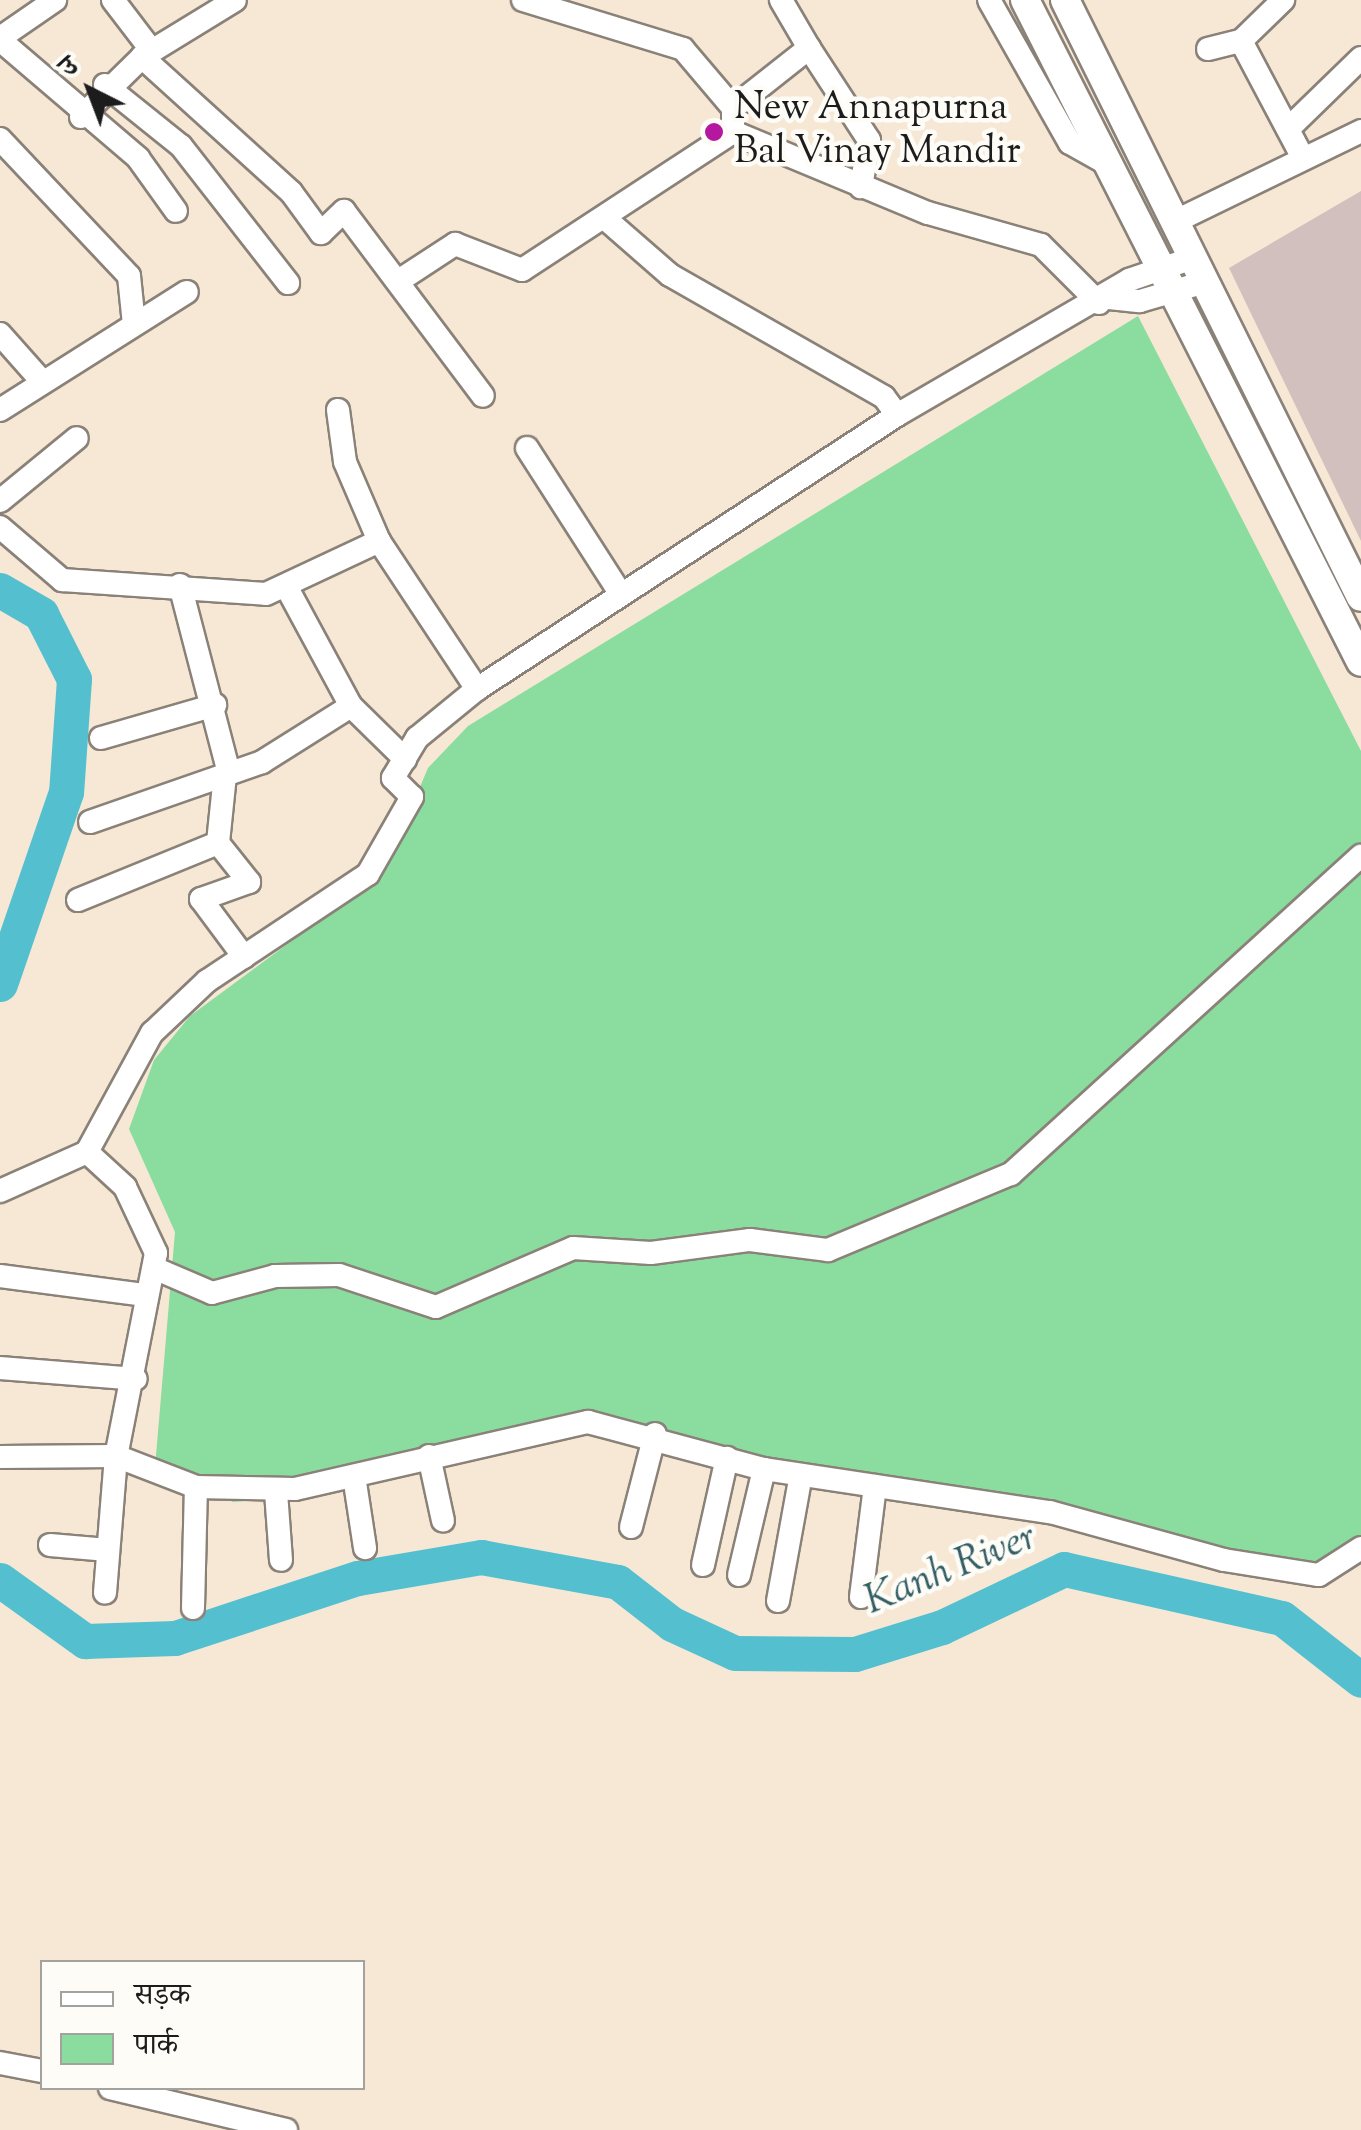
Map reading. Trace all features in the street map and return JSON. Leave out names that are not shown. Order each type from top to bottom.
[{"type":"main road","points":[[1024,0],[1114,167],[1186,274],[1354,564],[1361,597]]},
{"type":"main road","points":[[1065,0],[1174,222],[1186,274],[1361,662]]},
{"type":"street","points":[[55,0],[0,39],[81,116],[138,158],[176,212]]},
{"type":"street","points":[[113,0],[147,54],[292,192],[322,233],[344,211],[400,280],[483,396]]},
{"type":"street","points":[[81,116],[105,85],[235,0]]},
{"type":"street","points":[[524,0],[682,49],[734,108],[733,132]]},
{"type":"street","points":[[780,0],[869,140],[861,187]]},
{"type":"street","points":[[989,0],[1070,143],[1114,167]]},
{"type":"street","points":[[1208,49],[1282,0]]},
{"type":"street","points":[[1250,21],[1288,128],[1303,158]]},
{"type":"street","points":[[734,108],[810,48]]},
{"type":"street","points":[[1288,128],[1361,58]]},
{"type":"street","points":[[105,85],[181,146],[288,283]]},
{"type":"street","points":[[1174,222],[1361,131]]},
{"type":"street","points":[[400,280],[455,244],[522,270],[608,221],[733,132]]},
{"type":"street","points":[[733,132],[861,187],[1041,245],[1104,301]]},
{"type":"street","points":[[0,139],[129,276],[134,324]]},
{"type":"street","points":[[608,221],[670,275],[884,397],[897,416]]},
{"type":"street","points":[[0,1191],[87,1152],[152,1032],[244,957],[368,874],[412,797],[393,778],[405,760],[477,689],[897,416],[1104,301],[1186,274]]},
{"type":"street","points":[[0,410],[40,379],[187,292]]},
{"type":"street","points":[[0,334],[40,379]]},
{"type":"street","points":[[338,410],[345,462],[379,541],[477,689]]},
{"type":"street","points":[[0,501],[77,438]]},
{"type":"street","points":[[527,448],[620,593]]},
{"type":"street","points":[[0,527],[62,580],[180,585],[266,594],[379,541]]},
{"type":"street","points":[[180,585],[215,705],[227,772],[218,844],[249,882],[201,900],[244,957]]},
{"type":"street","points":[[286,586],[351,706],[405,760]]},
{"type":"street","points":[[101,738],[215,705]]},
{"type":"street","points":[[90,822],[302,744],[351,706]]},
{"type":"street","points":[[78,900],[218,844]]},
{"type":"street","points":[[154,1268],[212,1293],[274,1276],[338,1275],[436,1307],[573,1248],[651,1253],[750,1240],[828,1250],[1011,1174],[1361,856]]},
{"type":"street","points":[[87,1152],[126,1187],[156,1253],[144,1295],[136,1379],[116,1456],[104,1593]]},
{"type":"street","points":[[0,1276],[144,1295]]},
{"type":"street","points":[[0,1368],[136,1379]]},
{"type":"street","points":[[0,1458],[116,1456],[196,1487],[276,1492],[550,1425],[656,1434],[764,1469],[1050,1512],[1224,1560],[1320,1575],[1361,1548]]},
{"type":"street","points":[[632,1527],[656,1434]]},
{"type":"street","points":[[429,1456],[443,1520]]},
{"type":"street","points":[[704,1565],[727,1458]]},
{"type":"street","points":[[739,1574],[764,1469]]},
{"type":"street","points":[[354,1476],[365,1548]]},
{"type":"street","points":[[778,1602],[801,1476]]},
{"type":"street","points":[[862,1597],[876,1486]]},
{"type":"street","points":[[193,1608],[196,1487]]},
{"type":"street","points":[[276,1492],[281,1560]]},
{"type":"street","points":[[50,1545],[108,1550]]},
{"type":"street","points":[[0,2063],[40,2071]]},
{"type":"street","points":[[118,2090],[286,2130]]},
{"type":"shaded area","points":[[1361,191],[1361,541],[1229,268]]},
{"type":"green space","points":[[1138,316],[1361,751],[1361,1545],[1343,1571],[906,1495],[618,1427],[282,1499],[233,1502],[155,1467],[175,1232],[129,1129],[154,1060],[190,1016],[362,889],[399,836],[428,768],[468,726]]},
{"type":"waterway","name":"Kanh River","points":[[0,590],[41,614],[74,679],[66,792],[0,984]]},
{"type":"waterway","name":"Kanh River","points":[[0,1580],[85,1641],[175,1638],[358,1578],[481,1557],[618,1582],[672,1624],[735,1653],[855,1654],[942,1627],[1064,1569],[1282,1618],[1361,1680]]},
{"type":"place","name":"New Annapurna Bal Vinay Mandir","points":[[714,132]]}]
